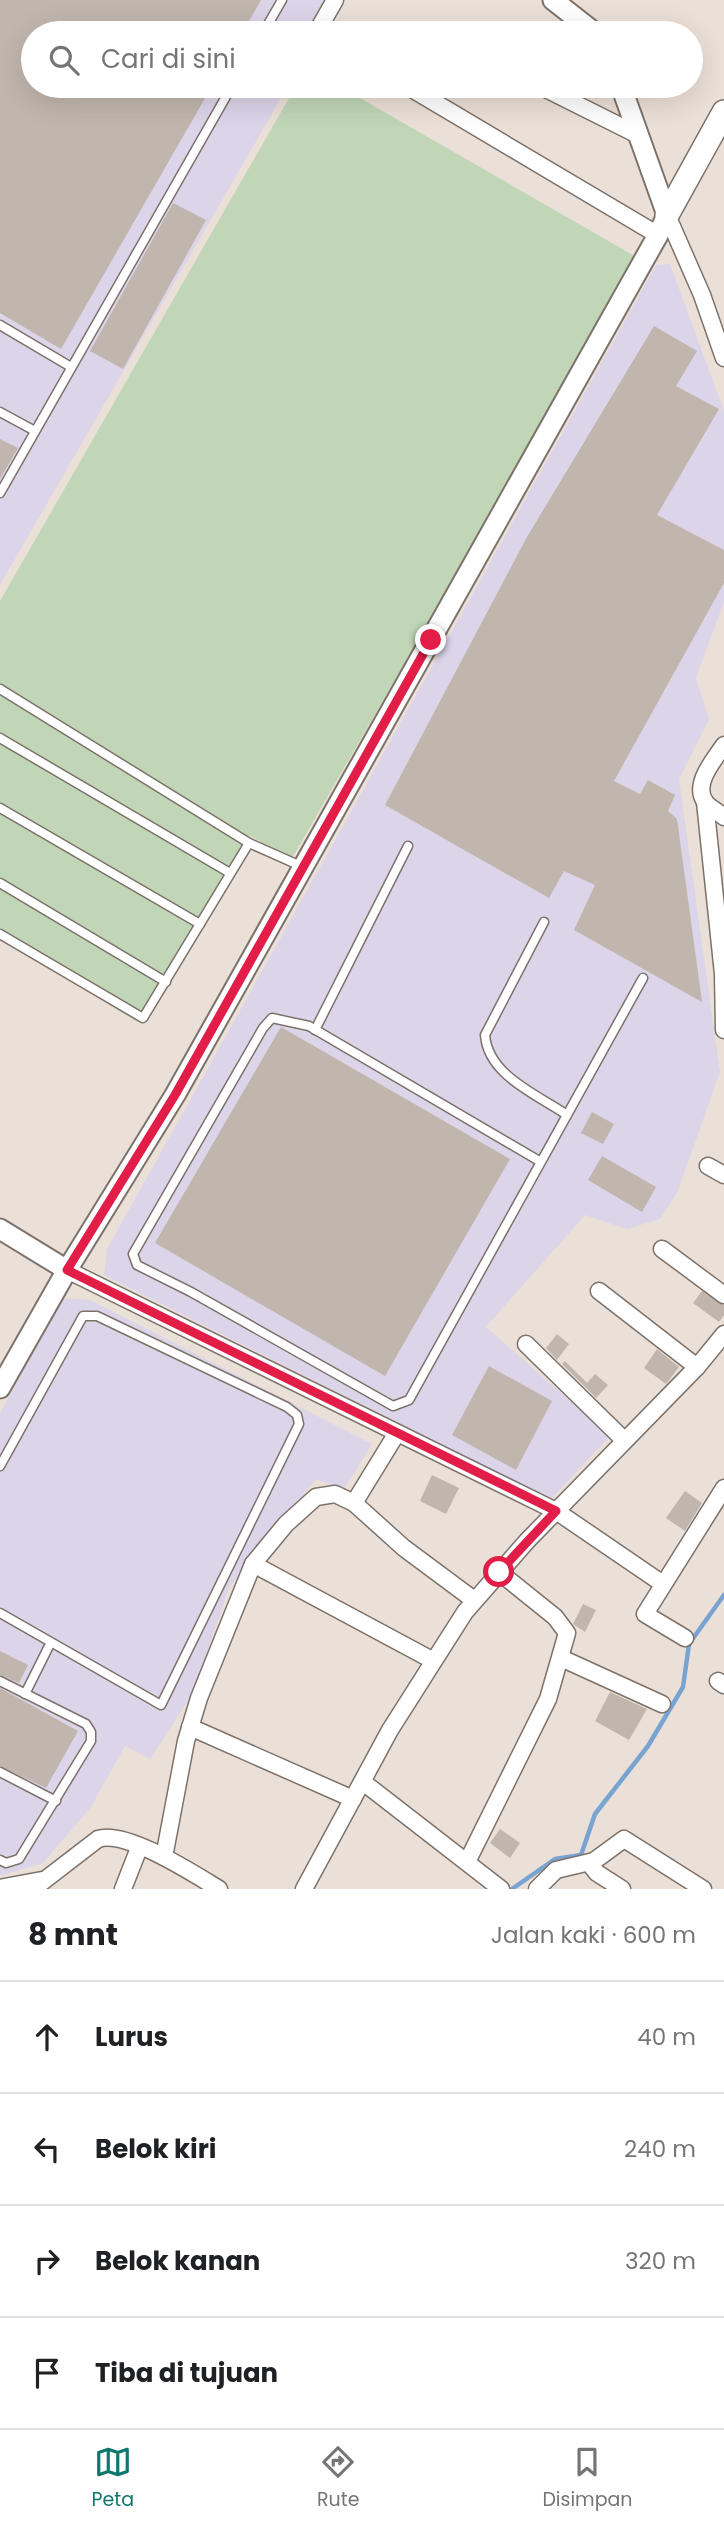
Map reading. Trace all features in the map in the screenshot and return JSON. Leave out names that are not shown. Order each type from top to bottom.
[{"type":"main road","points":[[663,225],[724,113]]},
{"type":"street","points":[[323,21],[335,0]]},
{"type":"street","points":[[553,0],[580,21]]},
{"type":"street","points":[[429,98],[663,225]]},
{"type":"street","points":[[564,98],[640,136]]},
{"type":"street","points":[[626,98],[640,136],[663,225],[702,295],[724,358]]},
{"type":"street","points":[[0,1388],[67,1270],[175,1095],[547,438],[663,225]]},
{"type":"street","points":[[724,745],[702,779],[722,961],[724,1030]]},
{"type":"street","points":[[705,802],[724,817]]},
{"type":"street","points":[[708,1166],[724,1174]]},
{"type":"street","points":[[0,1229],[67,1270],[556,1511],[663,1584]]},
{"type":"street","points":[[662,1249],[724,1295]]},
{"type":"street","points":[[598,1291],[697,1367]]},
{"type":"street","points":[[304,1889],[432,1660],[474,1600],[556,1511],[697,1367],[724,1334]]},
{"type":"street","points":[[526,1344],[624,1440]]},
{"type":"street","points":[[354,1503],[397,1433]]},
{"type":"street","points":[[685,1637],[645,1614],[724,1488]]},
{"type":"street","points":[[164,1857],[190,1727],[219,1642],[253,1564],[286,1524],[316,1497],[335,1494],[354,1503],[396,1541],[474,1600]]},
{"type":"street","points":[[253,1564],[432,1660]]},
{"type":"street","points":[[467,1862],[534,1730],[561,1658],[566,1633],[563,1625],[499,1572]]},
{"type":"street","points":[[561,1658],[662,1704]]},
{"type":"street","points":[[190,1727],[353,1799]]},
{"type":"street","points":[[363,1782],[501,1889]]},
{"type":"street","points":[[33,1889],[98,1839],[106,1836],[116,1837],[164,1857],[219,1889]]},
{"type":"street","points":[[537,1889],[556,1870],[603,1857],[624,1839],[703,1889]]},
{"type":"street","points":[[123,1889],[139,1848]]},
{"type":"street","points":[[589,1863],[597,1873],[622,1889]]},
{"type":"street","points":[[0,1888],[47,1879]]},
{"type":"lane","points":[[270,21],[282,0]]},
{"type":"lane","points":[[0,493],[225,98]]},
{"type":"lane","points":[[0,325],[71,367]]},
{"type":"lane","points":[[0,412],[35,431]]},
{"type":"lane","points":[[0,689],[249,843],[303,867]]},
{"type":"lane","points":[[0,738],[230,873]]},
{"type":"lane","points":[[0,808],[201,924]]},
{"type":"lane","points":[[0,934],[143,1018],[249,843]]},
{"type":"lane","points":[[315,1030],[408,846]]},
{"type":"lane","points":[[0,883],[166,982]]},
{"type":"lane","points":[[544,922],[485,1035],[486,1049],[495,1065],[567,1115]]},
{"type":"lane","points":[[541,1162],[315,1030],[292,1020],[272,1018],[263,1028],[133,1254],[137,1265],[191,1292],[393,1406],[402,1405],[409,1400],[541,1162],[567,1115],[643,978]]},
{"type":"lane","points":[[0,1466],[83,1316],[97,1316],[297,1415],[299,1424],[161,1706],[0,1613]]},
{"type":"lane","points":[[24,1693],[50,1644]]},
{"type":"lane","points":[[0,1681],[86,1724],[90,1732],[90,1741],[19,1859],[6,1863],[0,1860]]},
{"type":"lane","points":[[0,1772],[56,1801]]},
{"type":"shaded area","points":[[0,0],[327,0],[317,21],[21,21],[21,98],[281,98],[0,585]]},
{"type":"shaded area","points":[[670,264],[724,411],[724,602],[696,678],[709,719],[679,779],[720,1072],[677,1193],[660,1219],[627,1229],[585,1215],[486,1327],[610,1436],[551,1499],[104,1275],[107,1249],[656,265]]},
{"type":"shaded area","points":[[63,1298],[90,1300],[372,1444],[343,1491],[316,1479],[229,1588],[193,1693],[150,1759],[125,1746],[91,1807],[43,1863],[0,1876],[0,1413]]},
{"type":"green space","points":[[289,98],[360,98],[638,258],[291,860],[249,835],[230,873],[137,1022],[0,936],[0,601]]},
{"type":"building","points":[[0,0],[261,0],[249,21],[21,21],[21,98],[205,98],[61,349],[0,313]]},
{"type":"building","points":[[173,203],[206,220],[123,369],[90,351]]},
{"type":"building","points":[[654,326],[697,351],[676,386],[719,409],[657,515],[724,550],[724,583],[614,781],[640,794],[648,780],[675,795],[668,811],[677,819],[702,1002],[574,930],[595,885],[564,871],[549,898],[385,805],[527,537]]},
{"type":"building","points":[[0,439],[18,448],[0,479]]},
{"type":"building","points":[[281,1027],[510,1159],[385,1376],[155,1243]]},
{"type":"building","points":[[592,1112],[614,1124],[603,1144],[581,1133]]},
{"type":"building","points":[[602,1156],[656,1187],[642,1212],[588,1180]]},
{"type":"building","points":[[702,1291],[724,1305],[724,1315],[719,1322],[693,1303]]},
{"type":"building","points":[[557,1334],[569,1344],[557,1360],[546,1348]]},
{"type":"building","points":[[657,1349],[679,1367],[666,1384],[644,1368]]},
{"type":"building","points":[[565,1361],[587,1383],[595,1374],[608,1385],[596,1398],[562,1364]]},
{"type":"building","points":[[489,1366],[552,1401],[516,1470],[452,1435]]},
{"type":"building","points":[[432,1475],[459,1488],[446,1514],[420,1501]]},
{"type":"building","points":[[685,1491],[702,1503],[685,1531],[666,1518]]},
{"type":"building","points":[[583,1604],[596,1610],[585,1632],[573,1624]]},
{"type":"building","points":[[0,1651],[28,1665],[19,1683],[0,1675]]},
{"type":"building","points":[[0,1688],[78,1731],[46,1788],[0,1766]]},
{"type":"building","points":[[610,1692],[647,1709],[629,1740],[595,1721]]},
{"type":"building","points":[[500,1829],[520,1843],[510,1858],[490,1843]]},
{"type":"waterway","points":[[512,1889],[555,1859],[581,1855],[595,1814],[648,1746],[683,1687],[689,1644],[724,1595]]},
{"type":"route","points":[[431,640],[175,1095],[67,1270],[556,1511],[499,1572]]}]
